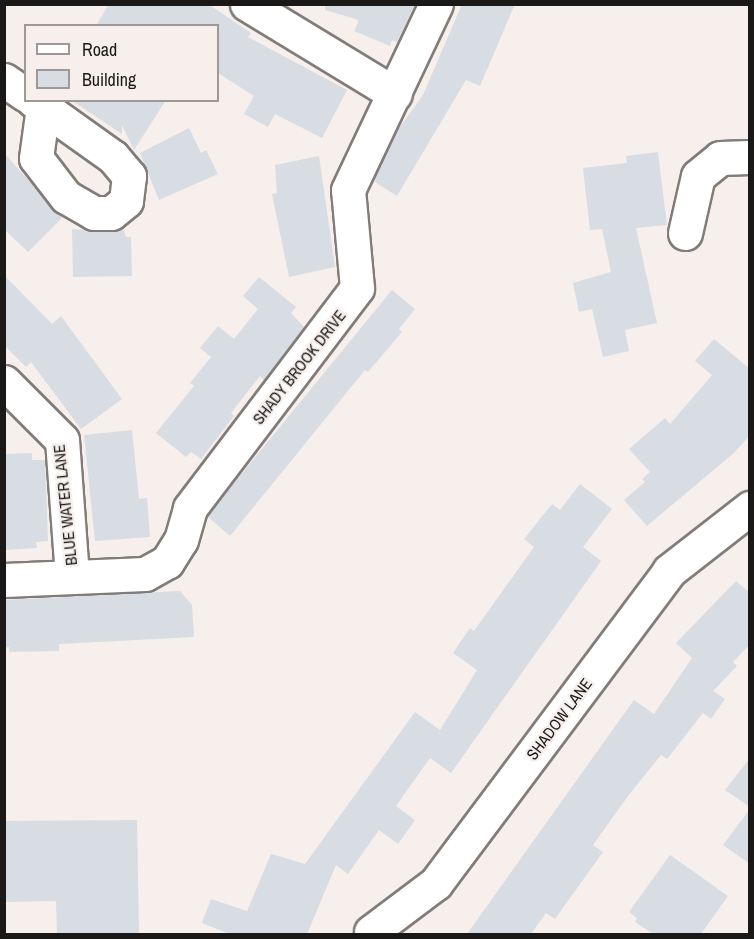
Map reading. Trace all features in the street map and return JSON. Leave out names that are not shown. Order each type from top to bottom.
[{"type":"street","points":[[247,4],[395,94]]},
{"type":"street","name":"SHADY BROOK DRIVE","points":[[4,580],[145,574],[167,562],[181,540],[190,508],[345,307],[357,288],[357,267],[348,190],[436,4]]},
{"type":"street","points":[[4,80],[24,94]]},
{"type":"street","points":[[685,233],[698,176],[720,158],[750,157]]},
{"type":"street","name":"BLUE WATER LANE","points":[[4,382],[62,440],[72,577]]},
{"type":"street","name":"SHADOW LANE","points":[[371,932],[436,883],[669,571],[746,518]]},
{"type":"building","points":[[109,4],[208,4],[251,33],[248,37],[347,90],[322,138],[275,114],[268,127],[244,114],[254,96],[219,74],[219,24],[97,24]]},
{"type":"building","points":[[325,4],[415,4],[397,42],[392,40],[390,46],[354,31],[359,20],[325,10]]},
{"type":"building","points":[[462,4],[515,4],[480,86],[466,80],[397,196],[375,182],[376,175],[395,134],[423,95]]},
{"type":"building","points":[[74,102],[165,102],[134,150],[122,125],[122,134]]},
{"type":"building","points":[[189,128],[201,153],[206,150],[218,174],[159,200],[140,153]]},
{"type":"building","points":[[658,152],[667,225],[636,228],[657,323],[625,330],[629,351],[603,357],[592,309],[579,312],[573,283],[611,272],[602,229],[590,230],[583,168],[627,163],[626,156]]},
{"type":"building","points":[[4,153],[62,218],[28,252],[4,229]]},
{"type":"building","points":[[319,156],[335,267],[289,277],[272,194],[277,193],[275,165]]},
{"type":"building","points":[[123,228],[126,237],[131,237],[132,276],[73,277],[72,229],[111,232]]},
{"type":"building","points":[[4,275],[52,324],[61,316],[122,399],[81,429],[31,362],[26,367],[4,345]]},
{"type":"building","points":[[259,277],[296,307],[291,313],[304,327],[264,380],[260,376],[231,413],[234,416],[201,459],[191,452],[186,457],[156,433],[194,386],[190,383],[211,357],[200,348],[218,326],[234,339],[258,309],[243,296]]},
{"type":"building","points":[[392,290],[415,309],[399,329],[402,332],[368,372],[365,370],[230,536],[207,516]]},
{"type":"building","points":[[714,339],[750,369],[750,435],[735,452],[647,526],[624,500],[645,482],[642,479],[650,472],[629,449],[665,418],[670,424],[712,375],[695,361]]},
{"type":"building","points":[[132,430],[139,499],[147,498],[150,537],[95,541],[84,435]]},
{"type":"building","points":[[32,453],[32,460],[45,460],[48,541],[36,542],[37,548],[4,550],[4,454]]},
{"type":"building","points":[[580,484],[612,509],[583,547],[601,561],[451,773],[430,758],[396,806],[415,820],[398,844],[379,830],[348,874],[336,865],[307,934],[230,934],[202,923],[211,899],[247,911],[271,854],[305,864],[415,712],[440,730],[477,670],[453,653],[470,628],[474,631],[534,547],[524,539],[552,504],[560,510]]},
{"type":"building","points":[[736,581],[750,593],[750,644],[733,662],[737,666],[713,691],[725,699],[711,719],[703,713],[667,759],[661,755],[628,796],[593,845],[603,852],[555,919],[546,913],[531,934],[467,934],[634,700],[654,714],[692,658],[676,643]]},
{"type":"building","points":[[180,591],[192,605],[194,637],[59,644],[59,651],[9,652],[9,647],[4,648],[4,600]]},
{"type":"building","points":[[750,758],[750,807],[725,790]]},
{"type":"building","points":[[750,809],[750,864],[723,845]]},
{"type":"building","points":[[137,820],[139,934],[57,934],[56,901],[4,902],[4,821]]},
{"type":"building","points":[[670,855],[728,896],[701,934],[653,934],[635,922],[637,918],[629,912]]}]
